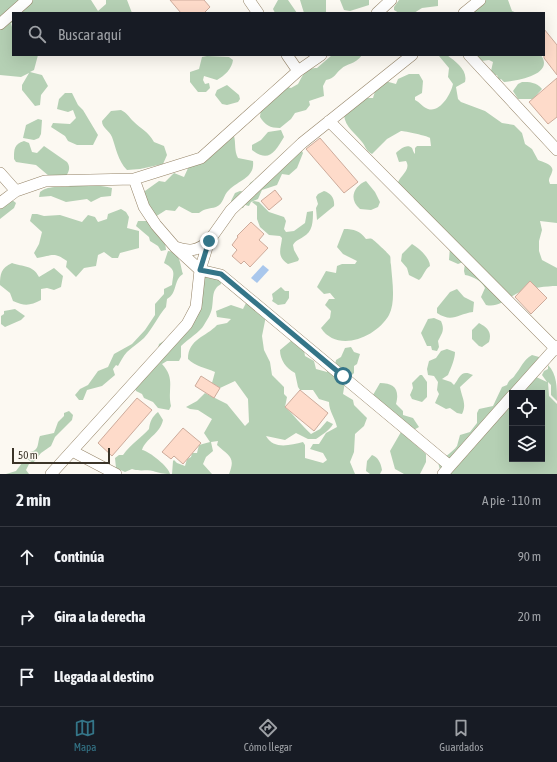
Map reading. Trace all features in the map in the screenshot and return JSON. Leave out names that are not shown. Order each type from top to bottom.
[{"type":"street","points":[[14,12],[27,0]]},
{"type":"street","points":[[248,0],[257,12]]},
{"type":"street","points":[[378,12],[391,0]]},
{"type":"street","points":[[465,12],[480,0]]},
{"type":"street","points":[[0,24],[12,13]]},
{"type":"street","points":[[288,56],[298,71]]},
{"type":"street","points":[[0,203],[16,191],[45,181],[134,179],[200,158],[298,71],[320,56]]},
{"type":"street","points":[[176,247],[182,250],[196,250],[209,241],[239,202],[329,122],[411,56]]},
{"type":"street","points":[[470,56],[557,150]]},
{"type":"street","points":[[329,122],[556,348],[518,390]]},
{"type":"street","points":[[0,173],[16,191]]},
{"type":"street","points":[[134,179],[144,207],[156,225],[186,258],[200,270],[221,274],[446,470],[509,399]]},
{"type":"street","points":[[51,474],[187,324],[196,307],[200,270],[209,241]]},
{"type":"street","points":[[72,451],[116,474]]},
{"type":"green space","points":[[0,0],[91,0],[98,11],[106,4],[106,0],[127,0],[132,12],[12,12],[12,56],[38,56],[34,70],[30,72],[42,75],[48,86],[41,95],[40,105],[35,106],[22,90],[22,85],[29,73],[21,77],[0,75]]},
{"type":"green space","points":[[278,0],[288,0],[296,12],[274,12],[273,9]]},
{"type":"green space","points":[[300,0],[326,0],[326,12],[304,12]]},
{"type":"green space","points":[[340,0],[369,0],[369,5],[350,11],[344,10]]},
{"type":"green space","points":[[399,0],[438,0],[438,6],[422,8],[416,12],[397,12],[394,10],[394,7]]},
{"type":"green space","points":[[473,0],[508,0],[512,11],[514,12],[459,12]]},
{"type":"green space","points":[[331,56],[361,56],[357,61],[343,67],[333,77],[326,80],[323,86],[324,96],[309,101],[310,105],[306,110],[295,113],[291,119],[280,128],[268,126],[260,117],[261,108],[283,86],[291,88],[298,84],[307,71],[317,68]]},
{"type":"green space","points":[[439,56],[448,56],[454,60],[465,74],[465,82],[456,87],[458,99],[461,102],[485,111],[502,123],[514,125],[522,133],[525,144],[532,149],[538,160],[552,167],[549,181],[550,184],[557,184],[557,223],[540,221],[542,230],[539,241],[539,251],[542,260],[557,268],[557,286],[548,286],[520,292],[500,304],[491,306],[486,305],[481,297],[485,288],[484,285],[471,276],[465,275],[465,263],[463,262],[458,264],[449,260],[450,247],[397,186],[398,182],[406,171],[407,165],[406,161],[399,162],[396,153],[408,146],[412,148],[415,154],[415,148],[417,146],[431,146],[430,138],[401,131],[387,139],[372,154],[367,150],[346,123],[344,115],[362,98],[373,98],[376,88],[385,81],[396,84],[398,79],[409,74],[419,74],[423,81],[422,93],[415,97],[415,100],[428,109],[437,108],[444,102],[450,93],[453,84],[448,77],[449,68]]},
{"type":"green space","points":[[477,56],[541,56],[544,62],[543,68],[532,76],[504,82],[501,79],[499,81],[497,75],[494,76],[491,71],[493,62],[489,60],[481,61]]},
{"type":"green space","points":[[202,57],[229,57],[233,60],[227,72],[217,80],[204,76],[203,80],[205,84],[209,83],[210,88],[206,92],[198,92],[190,82],[190,72],[199,69]]},
{"type":"green space","points":[[522,82],[530,82],[542,89],[533,99],[518,99],[513,91],[518,84]]},
{"type":"green space","points":[[227,85],[239,95],[240,99],[238,102],[227,105],[222,104],[215,95],[217,90]]},
{"type":"green space","points":[[65,93],[72,93],[78,105],[83,110],[98,135],[93,145],[77,145],[68,141],[65,136],[51,127],[53,123],[70,124],[76,118],[73,110],[68,112],[57,109],[59,99]]},
{"type":"green space","points":[[121,110],[147,132],[154,142],[164,146],[167,155],[163,164],[127,170],[121,163],[112,137],[103,125],[102,121],[111,111]]},
{"type":"green space","points":[[38,119],[42,120],[41,134],[39,138],[34,140],[23,138],[26,125]]},
{"type":"green space","points":[[281,130],[284,137],[278,147],[271,154],[263,156],[252,150],[252,145],[261,140],[268,132]]},
{"type":"green space","points":[[234,136],[238,158],[253,161],[253,167],[252,171],[246,178],[229,190],[221,204],[216,207],[205,209],[199,213],[192,213],[179,206],[175,211],[166,210],[155,217],[145,202],[145,191],[159,181],[165,182],[174,173],[184,177],[189,166],[207,160]]},
{"type":"green space","points":[[24,141],[29,143],[32,152],[37,153],[44,146],[67,162],[69,169],[64,180],[49,176],[36,165],[16,162],[14,159],[15,147]]},
{"type":"green space","points":[[300,147],[303,153],[297,168],[289,175],[282,174],[277,185],[262,190],[258,199],[251,202],[249,206],[245,205],[243,208],[239,208],[232,203],[231,201],[235,193],[240,191],[246,192],[250,183]]},
{"type":"green space","points":[[366,181],[375,192],[380,202],[378,207],[371,210],[360,209],[356,205],[353,197],[358,186]]},
{"type":"green space","points":[[75,185],[112,188],[111,196],[101,197],[91,202],[87,199],[66,202],[51,196],[39,197],[40,192],[48,188]]},
{"type":"green space","points":[[324,191],[329,193],[332,197],[334,206],[317,220],[316,208],[318,204],[316,197]]},
{"type":"green space","points":[[11,199],[16,203],[14,208],[0,219],[0,206]]},
{"type":"green space","points":[[252,202],[259,202],[269,212],[284,217],[286,221],[284,229],[286,232],[294,231],[305,223],[307,212],[313,211],[311,229],[293,245],[299,259],[298,261],[288,264],[284,261],[280,252],[282,238],[280,236],[269,235],[260,227],[257,219],[257,206]]},
{"type":"green space","points":[[121,209],[126,212],[129,217],[127,228],[139,231],[139,248],[120,253],[118,258],[112,258],[104,252],[98,255],[96,266],[84,268],[76,277],[66,267],[67,261],[59,256],[52,255],[37,258],[34,253],[39,244],[42,232],[30,221],[32,214],[44,216],[60,215],[82,222],[88,215],[95,217],[98,222],[107,219],[108,214]]},
{"type":"green space","points":[[138,221],[148,221],[165,242],[166,250],[161,251],[158,246],[150,241],[149,237],[136,226]]},
{"type":"green space","points":[[344,229],[351,229],[361,234],[366,239],[372,239],[390,256],[393,290],[391,309],[389,315],[383,323],[366,336],[356,340],[346,341],[337,340],[328,336],[321,328],[330,318],[331,311],[325,305],[329,299],[335,299],[330,293],[324,294],[317,287],[326,271],[336,273],[337,266],[342,264],[355,264],[357,261],[343,254],[337,247]]},
{"type":"green space","points":[[412,244],[424,254],[430,263],[430,266],[426,269],[419,280],[409,275],[407,268],[401,261],[402,254]]},
{"type":"green space","points":[[168,251],[172,252],[178,257],[183,274],[178,280],[173,293],[167,299],[166,307],[144,338],[127,352],[118,366],[116,365],[113,369],[115,375],[102,386],[87,390],[83,400],[79,400],[75,395],[80,389],[88,385],[98,371],[108,367],[114,354],[132,344],[145,330],[155,315],[155,304],[164,294],[164,289],[172,285],[173,270],[164,263]]},
{"type":"green space","points":[[12,263],[31,268],[39,277],[54,268],[63,276],[61,287],[54,290],[47,288],[41,289],[41,300],[34,303],[27,305],[13,301],[10,293],[0,285],[0,278],[3,269]]},
{"type":"green space","points":[[206,274],[222,279],[221,284],[214,292],[213,304],[209,317],[204,325],[181,346],[181,357],[179,361],[167,361],[162,364],[169,374],[171,406],[169,410],[158,408],[153,402],[144,398],[142,394],[136,391],[135,388],[157,353],[159,344],[167,339],[186,319]]},
{"type":"green space","points":[[281,287],[285,291],[289,291],[289,298],[285,304],[278,305],[272,301],[272,294]]},
{"type":"green space","points":[[457,289],[464,297],[474,302],[473,312],[451,318],[437,313],[437,308],[450,292]]},
{"type":"green space","points":[[247,301],[266,316],[262,336],[264,350],[270,362],[272,375],[284,387],[284,394],[287,397],[285,407],[311,434],[320,429],[327,421],[333,424],[316,439],[308,439],[296,433],[285,440],[266,436],[273,443],[283,445],[303,442],[305,445],[305,458],[323,463],[327,460],[323,453],[310,449],[313,444],[319,444],[326,433],[337,427],[329,402],[319,399],[313,390],[300,390],[295,373],[284,363],[280,350],[292,340],[304,350],[305,356],[314,361],[316,369],[327,372],[328,368],[335,365],[336,360],[341,357],[345,348],[351,347],[354,352],[360,354],[357,364],[354,366],[354,373],[345,382],[343,394],[353,400],[354,405],[367,418],[364,426],[355,434],[354,452],[350,462],[355,474],[229,474],[232,464],[230,457],[217,445],[218,441],[211,442],[213,451],[206,457],[203,464],[212,474],[172,474],[174,460],[185,466],[187,459],[191,457],[192,453],[197,453],[199,445],[210,442],[204,433],[212,419],[198,410],[186,407],[197,401],[205,393],[227,404],[245,426],[249,422],[248,399],[235,381],[220,388],[212,383],[215,372],[197,365],[188,359],[191,347],[198,339],[217,325],[227,323],[231,319],[217,317],[216,311],[231,305],[243,309]]},
{"type":"green space","points":[[15,309],[25,316],[21,320],[5,327],[1,324],[1,316],[4,314],[4,311]]},
{"type":"green space","points":[[434,318],[441,321],[443,327],[438,341],[439,347],[437,351],[432,350],[431,346],[427,346],[421,333],[428,319]]},
{"type":"green space","points":[[479,323],[490,333],[489,342],[482,347],[472,339],[472,330]]},
{"type":"green space","points":[[447,349],[455,352],[455,355],[448,375],[442,379],[451,382],[454,385],[463,373],[473,375],[460,387],[464,404],[462,414],[457,413],[450,408],[446,409],[435,403],[439,394],[437,390],[438,382],[434,376],[428,375],[427,369],[429,361],[436,358],[441,351]]},
{"type":"green space","points":[[532,355],[539,357],[541,360],[534,376],[547,382],[542,375],[544,371],[548,369],[548,365],[555,377],[557,386],[557,401],[551,395],[551,385],[548,382],[549,396],[557,404],[557,474],[441,474],[438,462],[451,453],[457,446],[460,435],[470,432],[477,423],[477,413],[479,409],[493,406],[502,387],[507,385],[524,362]]},
{"type":"green space","points":[[420,375],[422,375],[427,382],[427,397],[422,402],[412,399],[410,395],[413,388],[412,383]]},
{"type":"green space","points":[[380,383],[389,384],[395,388],[397,394],[396,404],[403,411],[403,415],[413,418],[419,427],[410,432],[373,395]]},
{"type":"green space","points":[[69,411],[73,415],[72,420],[55,437],[51,446],[41,453],[33,463],[27,459],[30,452],[37,448],[40,436],[54,433],[58,422],[64,416],[64,413]]},
{"type":"green space","points":[[158,412],[163,420],[161,425],[142,450],[158,460],[166,467],[170,474],[151,470],[132,469],[125,472],[116,468],[115,458],[119,455],[123,455],[149,429],[152,419]]},
{"type":"green space","points":[[401,432],[426,454],[426,462],[420,474],[404,474],[395,469],[390,451]]},
{"type":"green space","points":[[372,455],[378,459],[380,463],[382,470],[380,474],[370,474],[366,471],[367,461]]},
{"type":"green space","points":[[22,463],[29,464],[26,470],[29,474],[6,474],[16,471]]},
{"type":"water","points":[[263,265],[269,270],[257,283],[251,278]]},
{"type":"building","points":[[170,0],[204,0],[210,7],[205,12],[180,12]]},
{"type":"building","points":[[545,30],[557,45],[557,75],[544,58]]},
{"type":"building","points":[[557,78],[557,117],[548,124],[529,102]]},
{"type":"building","points":[[320,138],[358,182],[344,193],[306,149]]},
{"type":"building","points":[[275,190],[282,199],[269,210],[261,201]]},
{"type":"building","points":[[251,222],[264,234],[259,240],[268,248],[250,267],[244,261],[241,264],[232,256],[237,250],[232,245],[238,237],[237,236]]},
{"type":"building","points":[[530,281],[547,298],[531,314],[515,297]]},
{"type":"building","points":[[201,376],[220,388],[214,398],[195,386]]},
{"type":"building","points":[[300,390],[328,413],[314,431],[285,407]]},
{"type":"building","points":[[137,398],[152,410],[112,456],[98,443]]},
{"type":"building","points":[[183,428],[201,443],[183,464],[174,456],[171,459],[162,452]]},
{"type":"route","points":[[209,241],[200,270],[221,274],[343,376]]}]
